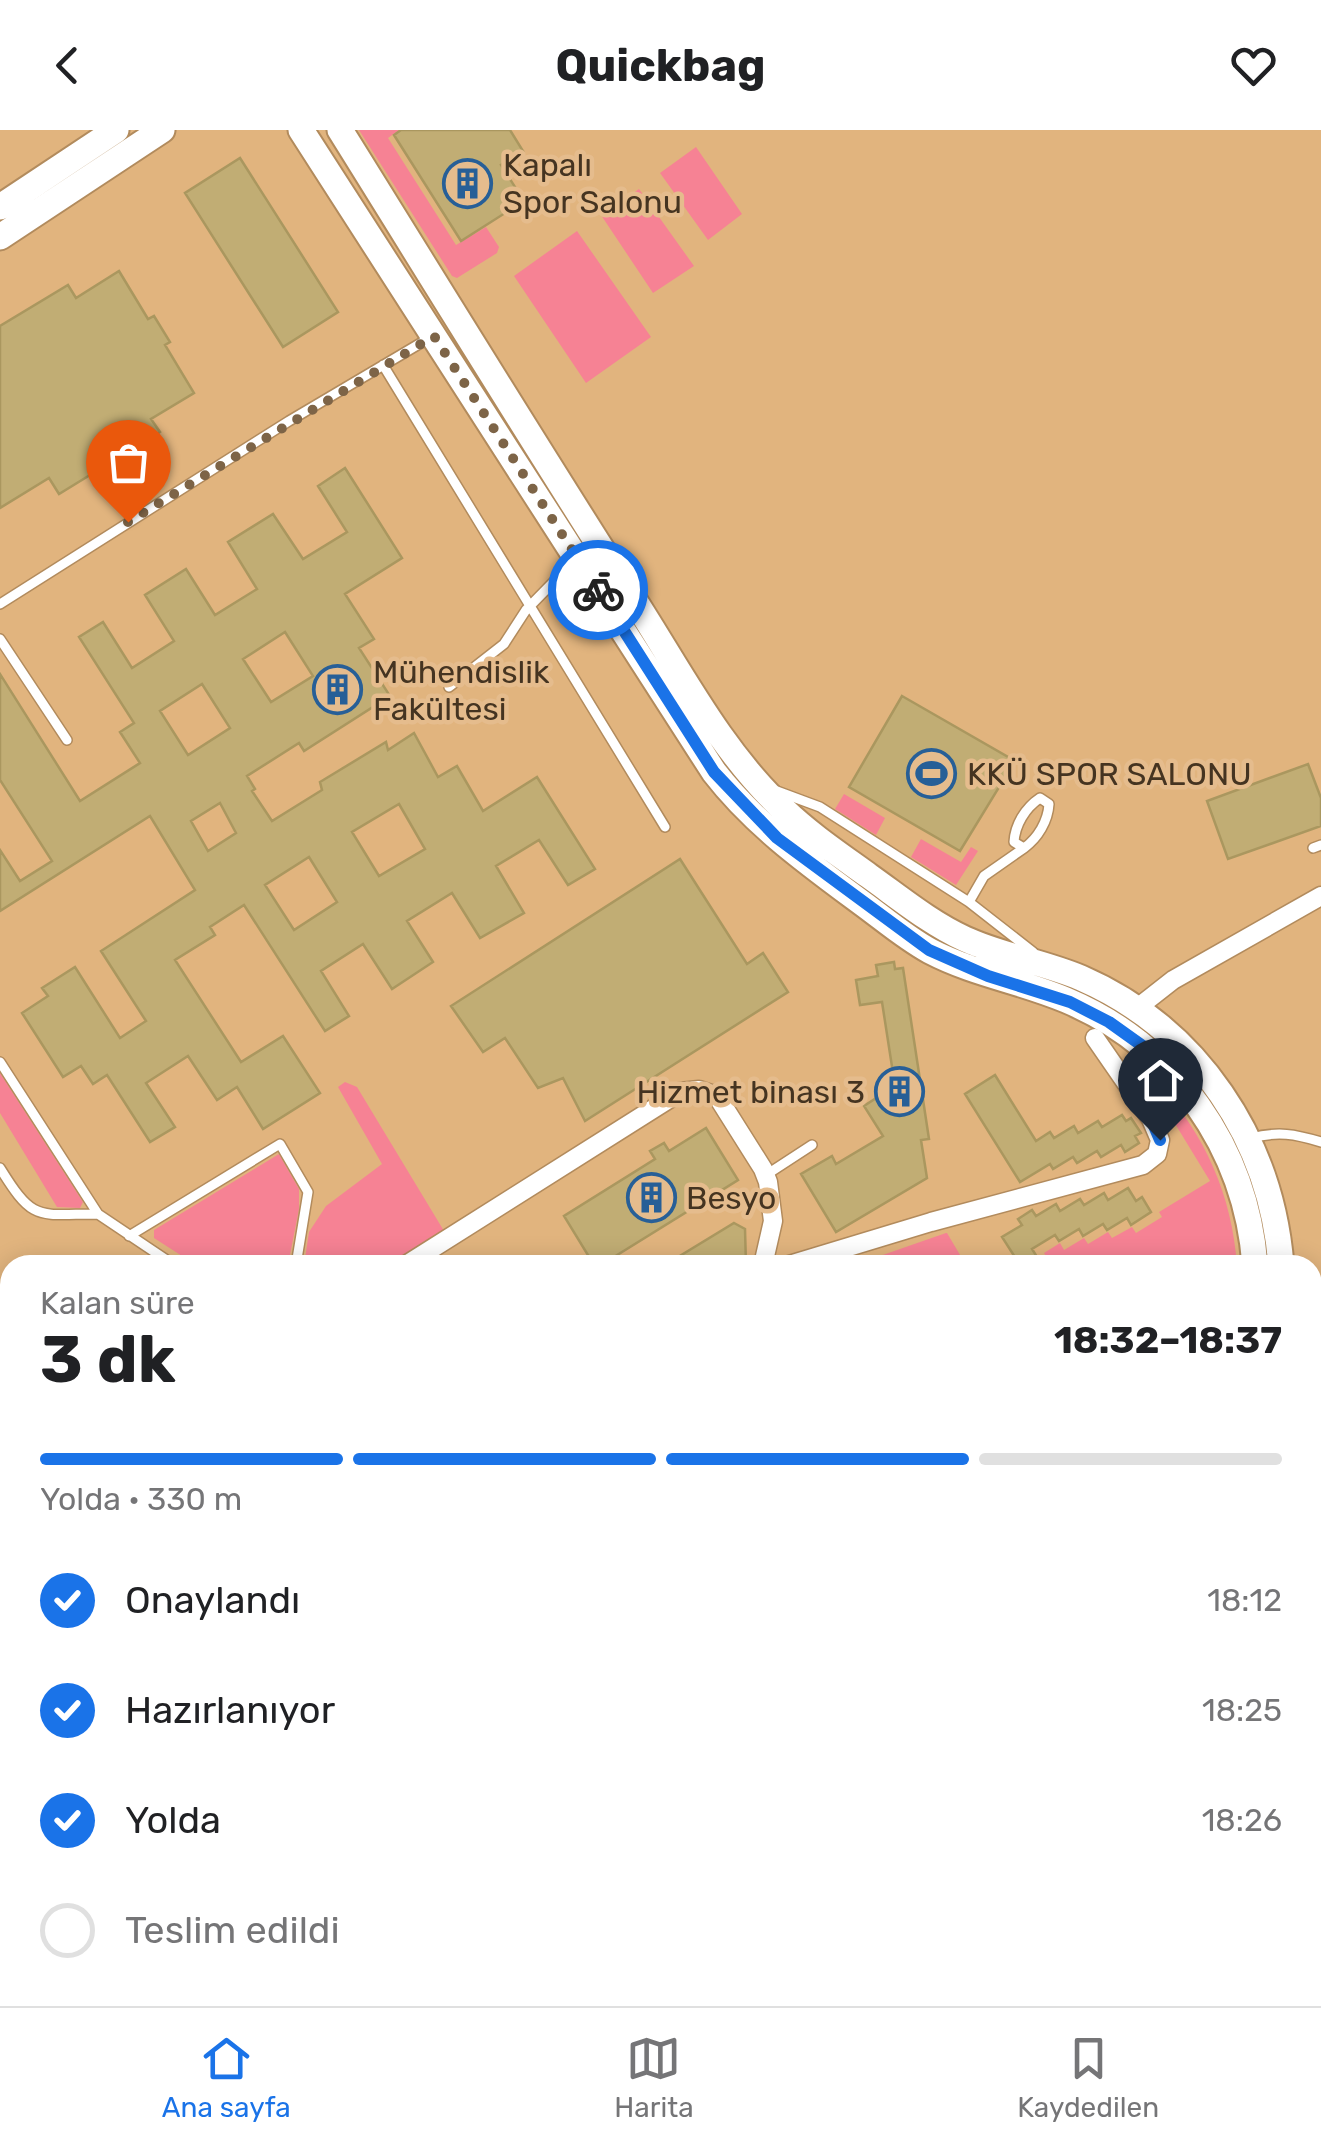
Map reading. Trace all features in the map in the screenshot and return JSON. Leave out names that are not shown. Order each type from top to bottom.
[{"type":"street","points":[[4,197],[116,130]]},
{"type":"street","points":[[0,237],[162,130]]},
{"type":"street","points":[[301,130],[434,336],[758,785],[813,834],[932,922],[985,948],[1096,985],[1136,1009],[1159,1043]]},
{"type":"street","points":[[340,130],[714,772],[777,838],[929,950],[988,976],[1070,1002],[1159,1043],[1216,1084],[1237,1144],[1254,1255]]},
{"type":"street","points":[[1136,1009],[1174,980],[1321,896]]},
{"type":"street","points":[[822,1255],[1144,1164],[1157,1154],[1160,1140],[1151,1119],[1095,1038]]},
{"type":"street","points":[[1127,1084],[1159,1043]]},
{"type":"street","points":[[422,1255],[685,1090],[717,1096],[766,1176],[773,1215],[765,1255]]},
{"type":"street","points":[[1237,1144],[1271,1197],[1280,1255]]},
{"type":"lane","points":[[0,604],[434,336]]},
{"type":"lane","points":[[383,365],[665,827]]},
{"type":"lane","points":[[449,687],[504,644],[530,606],[588,551]]},
{"type":"lane","points":[[0,639],[67,740]]},
{"type":"lane","points":[[758,785],[820,807],[969,902],[1051,967]]},
{"type":"lane","points":[[969,902],[984,876],[1024,848],[1034,841],[1048,816],[1049,804],[1040,798],[1030,804],[1015,830],[1014,842],[1024,848]]},
{"type":"lane","points":[[0,1062],[98,1214],[159,1255]]},
{"type":"lane","points":[[1237,1144],[1270,1133],[1290,1133],[1321,1142]]},
{"type":"lane","points":[[130,1236],[280,1144],[308,1192],[298,1255]]},
{"type":"lane","points":[[766,1176],[812,1145]]},
{"type":"lane","points":[[0,1168],[22,1204],[33,1210],[98,1214]]},
{"type":"shaded area","points":[[0,130],[1321,130],[1321,1255],[0,1255]]},
{"type":"shaded area","points":[[359,130],[399,130],[388,138],[456,245],[486,227],[499,247],[497,253],[457,278],[452,276]]},
{"type":"shaded area","points":[[696,147],[742,214],[708,240],[660,173]]},
{"type":"shaded area","points":[[639,189],[694,266],[653,293],[601,215]]},
{"type":"shaded area","points":[[577,231],[651,337],[586,383],[514,276]]},
{"type":"shaded area","points":[[844,794],[885,818],[876,835],[835,809]]},
{"type":"shaded area","points":[[921,839],[961,862],[971,847],[978,851],[956,885],[911,857]]},
{"type":"shaded area","points":[[0,1073],[83,1202],[80,1208],[57,1207],[0,1113]]},
{"type":"shaded area","points":[[345,1082],[357,1087],[444,1231],[404,1255],[306,1255],[309,1232],[326,1206],[382,1164],[338,1087]]},
{"type":"shaded area","points":[[1157,1083],[1174,1102],[1202,1144],[1222,1190],[1236,1255],[1045,1255],[1060,1243],[1064,1250],[1084,1238],[1088,1244],[1108,1232],[1112,1238],[1132,1227],[1136,1233],[1162,1217],[1159,1212],[1210,1181],[1152,1086]]},
{"type":"shaded area","points":[[279,1154],[299,1189],[290,1255],[180,1255],[154,1238],[154,1230]]},
{"type":"shaded area","points":[[946,1233],[960,1255],[883,1255]]},
{"type":"building","name":"Kapalı Spor Salonu","points":[[401,130],[510,130],[523,151],[501,165],[524,201],[461,241],[394,135]]},
{"type":"building","points":[[240,158],[338,312],[283,347],[185,193]]},
{"type":"building","points":[[119,271],[148,319],[154,316],[170,342],[165,345],[194,393],[151,419],[160,432],[59,494],[49,478],[0,508],[0,326],[68,285],[76,298]]},
{"type":"building","points":[[345,468],[402,558],[345,594],[374,639],[359,648],[390,696],[304,751],[299,743],[247,776],[272,821],[322,790],[320,782],[386,742],[388,750],[414,733],[438,777],[457,766],[483,811],[537,777],[595,869],[568,885],[539,840],[496,866],[524,913],[480,938],[452,893],[407,921],[433,962],[392,989],[363,944],[321,971],[349,1016],[325,1031],[244,905],[210,927],[215,935],[175,960],[241,1062],[283,1036],[320,1093],[263,1129],[237,1087],[217,1100],[188,1056],[146,1083],[175,1127],[150,1142],[107,1075],[93,1084],[81,1066],[63,1077],[22,1013],[48,996],[42,988],[75,967],[120,1038],[146,1021],[101,951],[195,890],[150,816],[0,911],[0,850],[20,881],[52,861],[0,780],[0,674],[80,801],[140,763],[120,732],[134,723],[79,637],[103,622],[132,668],[174,641],[145,595],[186,569],[215,615],[257,589],[228,542],[273,514],[303,559],[347,532],[318,486]],"holes":[[[285,632],[313,676],[271,702],[243,659]],[[202,684],[230,728],[188,755],[160,711]],[[220,803],[236,833],[208,851],[191,821]],[[399,804],[425,849],[379,876],[352,832]],[[309,857],[337,902],[294,930],[265,885]]]},
{"type":"building","name":"KKÜ SPOR SALONU","points":[[902,696],[1015,761],[960,851],[849,787]]},
{"type":"building","points":[[1308,764],[1321,798],[1321,826],[1228,859],[1207,801]]},
{"type":"building","points":[[680,859],[747,964],[763,953],[788,992],[585,1121],[563,1078],[538,1088],[505,1038],[483,1052],[451,1006]]},
{"type":"building","name":"Hizmet binası 3","points":[[894,962],[895,969],[903,968],[929,1139],[921,1140],[927,1178],[836,1232],[801,1174],[832,1156],[836,1164],[883,1136],[864,1106],[895,1086],[882,1002],[860,1005],[856,980],[878,976],[876,965]]},
{"type":"building","points":[[995,1075],[1036,1141],[1050,1132],[1054,1138],[1074,1126],[1078,1133],[1098,1121],[1102,1127],[1122,1115],[1126,1121],[1131,1118],[1141,1133],[1135,1136],[1139,1143],[1125,1152],[1121,1145],[1101,1157],[1097,1151],[1077,1163],[1073,1157],[1053,1169],[1050,1164],[1020,1182],[965,1094]]},
{"type":"building","name":"Besyo","points":[[706,1128],[738,1180],[617,1255],[588,1255],[564,1216],[655,1159],[650,1151],[664,1143],[669,1151]]},
{"type":"building","points":[[1128,1188],[1136,1201],[1142,1197],[1151,1212],[1131,1225],[1127,1218],[1107,1230],[1103,1224],[1083,1236],[1079,1229],[1059,1241],[1055,1235],[1032,1249],[1036,1255],[1014,1255],[1002,1237],[1022,1225],[1018,1219],[1032,1210],[1036,1216],[1056,1204],[1060,1211],[1080,1199],[1084,1205],[1104,1193],[1108,1200]]},
{"type":"building","points":[[734,1223],[745,1229],[746,1255],[681,1255]]},
{"type":"way so far","points":[[128,522],[434,336],[598,590]]},
{"type":"place","name":"Kapalı Spor Salonu","points":[[468,183]]},
{"type":"place","name":"Mühendislik Fakültesi","points":[[338,690]]},
{"type":"place","name":"KKÜ SPOR SALONU","points":[[932,774]]},
{"type":"place","name":"Hizmet binası 3","points":[[900,1092]]},
{"type":"place","name":"Besyo","points":[[651,1198]]},
{"type":"route","points":[[598,590],[714,772],[739,802],[797,855],[918,944],[964,967],[1070,1002],[1109,1022],[1151,1052],[1127,1084],[1160,1140]]}]
